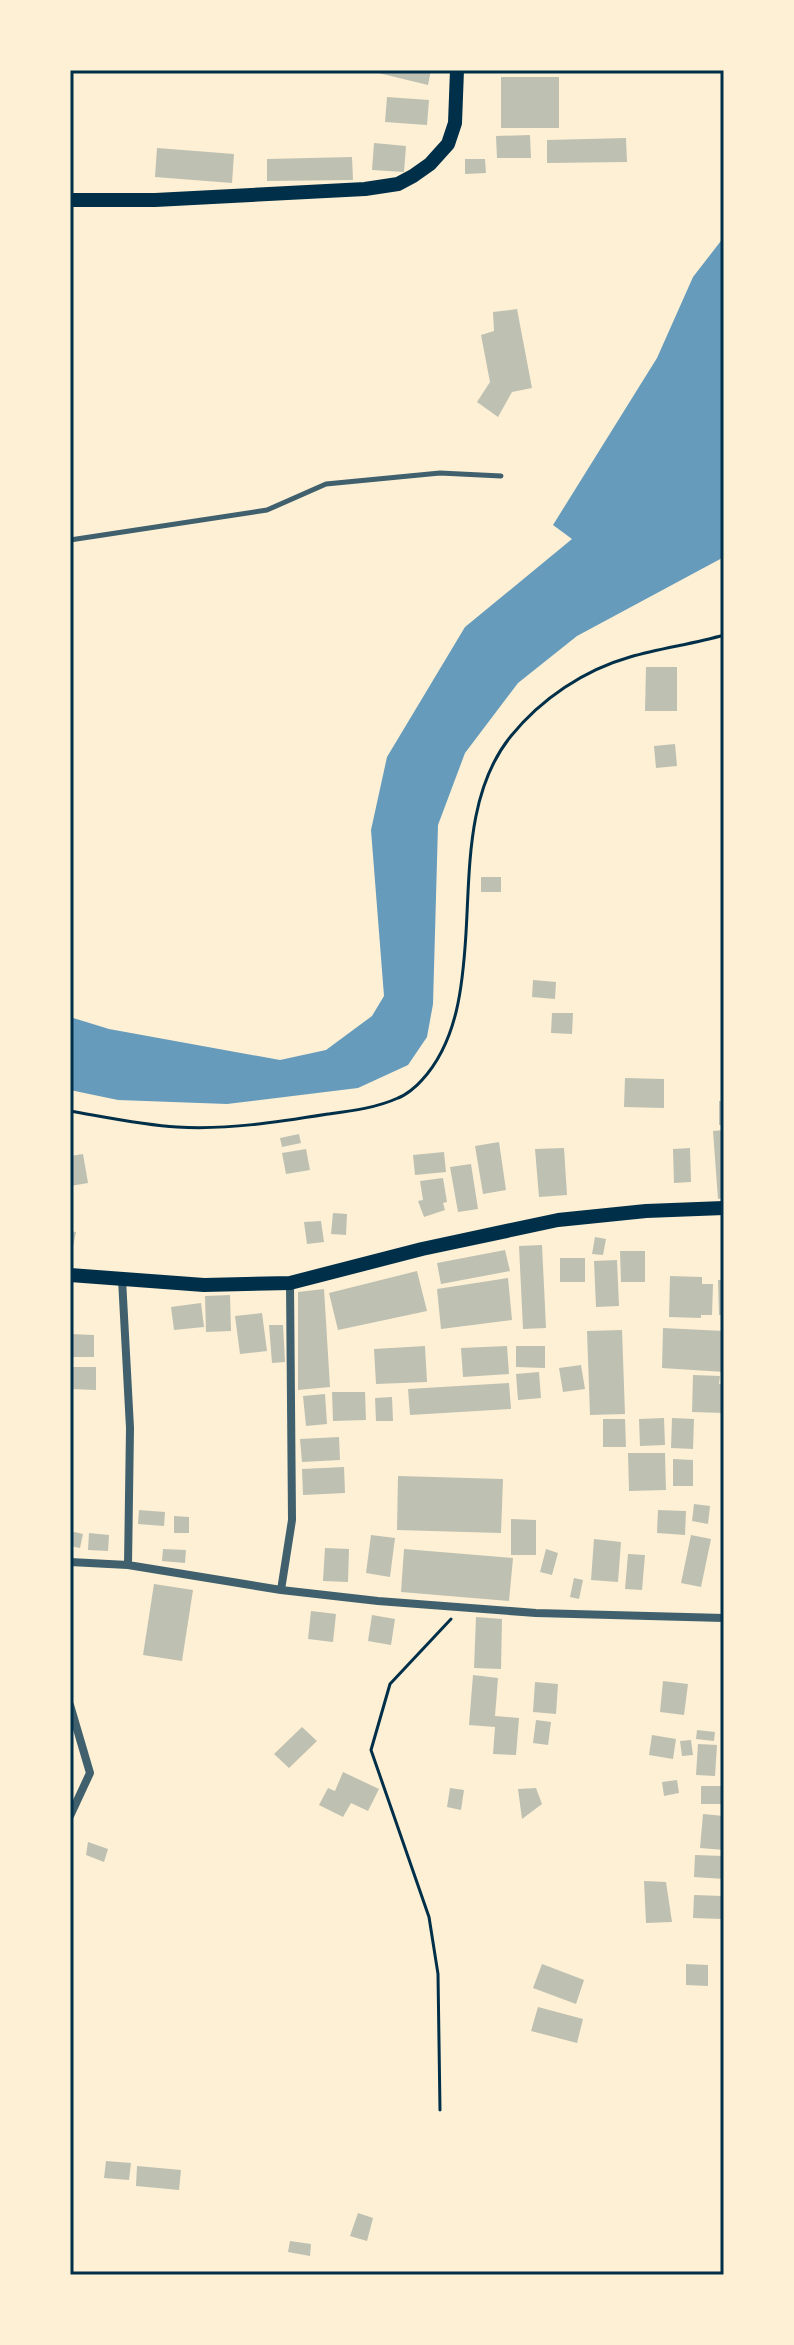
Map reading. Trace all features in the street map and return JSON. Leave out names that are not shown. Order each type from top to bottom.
[{"type":"main road","points":[[70,200],[155,200],[365,189],[398,184],[430,164],[448,144],[455,123],[457,70]]},
{"type":"main road","points":[[70,1275],[204,1285],[290,1283],[422,1249],[558,1220],[646,1211],[724,1208]]},
{"type":"street","points":[[122,1279],[130,1428],[128,1565]]},
{"type":"street","points":[[281,1590],[292,1520],[290,1283]]},
{"type":"street","points":[[70,1562],[128,1565],[281,1590],[462,1608],[625,1617],[724,1618]]},
{"type":"street","points":[[70,1705],[90,1773],[71,1808]]},
{"type":"lane","points":[[70,540],[267,510],[326,484],[440,473],[501,476]]},
{"type":"path","points":[[70,1111],[177,1127],[240,1126],[372,1107],[401,1097],[420,1082],[438,1060],[450,1034],[459,997],[476,812],[489,775],[510,737],[541,704],[586,673],[630,657],[724,635]]},
{"type":"path","points":[[440,2110],[438,1974],[429,1917],[371,1750],[390,1684],[462,1608]]},
{"type":"water","points":[[724,237],[724,557],[577,636],[518,683],[465,753],[438,825],[433,1004],[427,1037],[408,1065],[358,1088],[227,1104],[118,1100],[70,1090],[70,1017],[109,1029],[280,1060],[326,1050],[372,1016],[384,996],[371,830],[387,757],[465,627],[572,539],[553,525],[657,358],[693,277]]},
{"type":"building","points":[[366,70],[431,70],[428,85]]},
{"type":"building","points":[[501,77],[559,77],[559,128],[501,128]]},
{"type":"building","points":[[387,97],[429,100],[427,125],[385,122]]},
{"type":"building","points":[[530,135],[531,158],[497,158],[496,136]]},
{"type":"building","points":[[626,138],[627,162],[547,163],[547,140]]},
{"type":"building","points":[[374,143],[406,146],[404,172],[372,170]]},
{"type":"building","points":[[157,148],[234,154],[232,183],[155,177]]},
{"type":"building","points":[[352,157],[353,180],[267,181],[267,159]]},
{"type":"building","points":[[465,159],[485,159],[486,173],[465,174]]},
{"type":"building","points":[[517,309],[532,388],[512,392],[498,417],[477,402],[490,382],[481,335],[494,331],[493,312]]},
{"type":"building","points":[[646,667],[677,667],[677,711],[645,711]]},
{"type":"building","points":[[675,744],[677,766],[656,768],[654,746]]},
{"type":"building","points":[[481,877],[501,877],[501,892],[481,892]]},
{"type":"building","points":[[533,980],[556,982],[555,999],[532,997]]},
{"type":"building","points":[[552,1013],[573,1013],[572,1034],[551,1033]]},
{"type":"building","points":[[625,1078],[664,1079],[664,1108],[624,1107]]},
{"type":"building","points":[[719,1101],[724,1101],[724,1125],[719,1125]]},
{"type":"building","points":[[724,1130],[724,1198],[718,1199],[713,1131]]},
{"type":"building","points":[[299,1134],[301,1143],[282,1147],[280,1138]]},
{"type":"building","points":[[499,1142],[506,1190],[483,1194],[475,1146]]},
{"type":"building","points":[[564,1148],[567,1195],[539,1197],[535,1149]]},
{"type":"building","points":[[690,1148],[691,1182],[674,1183],[673,1149]]},
{"type":"building","points":[[306,1149],[310,1170],[286,1174],[282,1153]]},
{"type":"building","points":[[444,1152],[446,1172],[415,1175],[413,1155]]},
{"type":"building","points":[[83,1154],[88,1183],[70,1186],[70,1156]]},
{"type":"building","points":[[471,1164],[478,1209],[458,1212],[450,1167]]},
{"type":"building","points":[[443,1178],[447,1202],[443,1203],[445,1210],[424,1217],[418,1201],[423,1200],[420,1181]]},
{"type":"building","points":[[333,1213],[347,1214],[346,1235],[331,1234]]},
{"type":"building","points":[[321,1221],[324,1242],[307,1244],[304,1222]]},
{"type":"building","points":[[70,1231],[76,1232],[71,1257],[70,1257]]},
{"type":"building","points":[[595,1237],[606,1239],[603,1255],[592,1254]]},
{"type":"building","points":[[542,1245],[546,1328],[523,1329],[519,1246]]},
{"type":"building","points":[[505,1250],[510,1271],[441,1284],[437,1263]]},
{"type":"building","points":[[620,1251],[645,1251],[645,1282],[621,1282]]},
{"type":"building","points":[[560,1258],[585,1258],[585,1282],[560,1282]]},
{"type":"building","points":[[617,1260],[619,1306],[596,1307],[594,1261]]},
{"type":"building","points":[[417,1271],[427,1311],[338,1330],[329,1293]]},
{"type":"building","points":[[670,1276],[702,1277],[702,1284],[713,1284],[712,1315],[701,1315],[701,1318],[669,1317]]},
{"type":"building","points":[[508,1278],[512,1320],[441,1329],[437,1289]]},
{"type":"building","points":[[718,1280],[724,1280],[724,1315],[719,1315]]},
{"type":"building","points":[[324,1289],[330,1387],[298,1390],[298,1292]]},
{"type":"building","points":[[230,1295],[231,1331],[206,1332],[205,1296]]},
{"type":"building","points":[[201,1303],[204,1327],[174,1330],[171,1307]]},
{"type":"building","points":[[262,1313],[267,1351],[240,1354],[235,1316]]},
{"type":"building","points":[[269,1325],[283,1325],[285,1362],[272,1363]]},
{"type":"building","points":[[663,1328],[724,1331],[724,1372],[662,1368]]},
{"type":"building","points":[[622,1330],[625,1414],[590,1415],[587,1331]]},
{"type":"building","points":[[70,1334],[94,1335],[94,1357],[70,1357]]},
{"type":"building","points":[[425,1346],[427,1382],[376,1384],[374,1349]]},
{"type":"building","points":[[507,1346],[509,1374],[463,1377],[461,1348]]},
{"type":"building","points":[[516,1346],[545,1346],[545,1368],[516,1367]]},
{"type":"building","points":[[581,1365],[585,1389],[563,1392],[559,1368]]},
{"type":"building","points":[[70,1367],[96,1367],[96,1390],[70,1389]]},
{"type":"building","points":[[539,1372],[541,1398],[518,1400],[516,1374]]},
{"type":"building","points":[[693,1375],[720,1376],[719,1384],[724,1384],[724,1413],[692,1412]]},
{"type":"building","points":[[509,1383],[511,1409],[410,1415],[408,1389]]},
{"type":"building","points":[[332,1392],[365,1392],[366,1420],[333,1421]]},
{"type":"building","points":[[325,1394],[327,1424],[306,1426],[303,1396]]},
{"type":"building","points":[[392,1397],[393,1421],[376,1421],[375,1398]]},
{"type":"building","points":[[664,1418],[665,1445],[640,1446],[639,1419]]},
{"type":"building","points":[[672,1418],[694,1419],[693,1449],[671,1448]]},
{"type":"building","points":[[603,1419],[625,1419],[626,1447],[603,1447]]},
{"type":"building","points":[[339,1437],[340,1460],[302,1462],[300,1439]]},
{"type":"building","points":[[628,1453],[665,1453],[666,1490],[629,1491]]},
{"type":"building","points":[[673,1459],[693,1460],[693,1486],[673,1486]]},
{"type":"building","points":[[344,1467],[345,1493],[303,1495],[302,1469]]},
{"type":"building","points":[[398,1476],[503,1479],[501,1533],[397,1530]]},
{"type":"building","points":[[694,1504],[710,1506],[708,1524],[692,1521]]},
{"type":"building","points":[[139,1510],[165,1512],[164,1526],[138,1524]]},
{"type":"building","points":[[658,1510],[686,1511],[685,1535],[657,1533]]},
{"type":"building","points":[[174,1516],[189,1517],[189,1533],[174,1533]]},
{"type":"building","points":[[511,1519],[536,1520],[536,1555],[511,1555]]},
{"type":"building","points":[[70,1531],[83,1534],[80,1548],[70,1546]]},
{"type":"building","points":[[89,1533],[109,1535],[108,1551],[88,1550]]},
{"type":"building","points":[[371,1535],[395,1538],[390,1577],[366,1573]]},
{"type":"building","points":[[691,1535],[711,1539],[701,1587],[681,1583]]},
{"type":"building","points":[[594,1539],[621,1542],[618,1582],[591,1580]]},
{"type":"building","points":[[325,1548],[349,1549],[348,1582],[323,1581]]},
{"type":"building","points":[[163,1549],[186,1550],[185,1563],[162,1561]]},
{"type":"building","points":[[404,1549],[513,1558],[509,1601],[401,1592]]},
{"type":"building","points":[[546,1549],[558,1553],[552,1575],[540,1572]]},
{"type":"building","points":[[628,1554],[645,1555],[642,1590],[625,1589]]},
{"type":"building","points":[[574,1578],[583,1580],[579,1599],[570,1597]]},
{"type":"building","points":[[154,1584],[193,1590],[182,1661],[143,1655]]},
{"type":"building","points":[[311,1611],[336,1614],[333,1642],[308,1639]]},
{"type":"building","points":[[372,1615],[395,1619],[391,1645],[368,1641]]},
{"type":"building","points":[[476,1617],[502,1619],[501,1669],[474,1668]]},
{"type":"building","points":[[473,1675],[498,1678],[495,1716],[519,1718],[516,1755],[493,1754],[495,1727],[469,1725]]},
{"type":"building","points":[[663,1681],[688,1684],[684,1715],[660,1712]]},
{"type":"building","points":[[535,1682],[558,1684],[556,1714],[533,1712]]},
{"type":"building","points":[[536,1720],[551,1722],[548,1745],[533,1743]]},
{"type":"building","points":[[302,1727],[317,1741],[289,1768],[274,1754]]},
{"type":"building","points":[[697,1730],[715,1732],[714,1741],[696,1739]]},
{"type":"building","points":[[652,1735],[676,1739],[673,1759],[649,1755]]},
{"type":"building","points":[[691,1740],[693,1755],[682,1756],[680,1741]]},
{"type":"building","points":[[698,1744],[717,1745],[715,1776],[696,1775]]},
{"type":"building","points":[[343,1772],[379,1789],[368,1811],[351,1803],[343,1817],[319,1805],[328,1788],[335,1791]]},
{"type":"building","points":[[677,1780],[679,1793],[664,1796],[662,1782]]},
{"type":"building","points":[[701,1786],[724,1786],[724,1804],[701,1804]]},
{"type":"building","points":[[450,1788],[464,1790],[461,1810],[447,1807]]},
{"type":"building","points":[[536,1788],[542,1804],[522,1819],[518,1789]]},
{"type":"building","points":[[703,1814],[724,1816],[724,1850],[700,1848]]},
{"type":"building","points":[[88,1842],[108,1849],[104,1862],[86,1855]]},
{"type":"building","points":[[695,1855],[724,1856],[724,1879],[694,1877]]},
{"type":"building","points":[[644,1881],[666,1882],[672,1922],[646,1923]]},
{"type":"building","points":[[694,1895],[723,1896],[722,1919],[693,1918]]},
{"type":"building","points":[[542,1964],[584,1980],[576,2004],[533,1988]]},
{"type":"building","points":[[686,1964],[708,1965],[708,1986],[686,1985]]},
{"type":"building","points":[[538,2007],[583,2019],[577,2043],[531,2031]]},
{"type":"building","points":[[106,2161],[131,2163],[129,2180],[104,2178]]},
{"type":"building","points":[[137,2166],[181,2170],[179,2190],[136,2186]]},
{"type":"building","points":[[358,2213],[373,2218],[367,2241],[350,2236]]},
{"type":"building","points":[[290,2241],[311,2244],[310,2256],[288,2252]]}]
